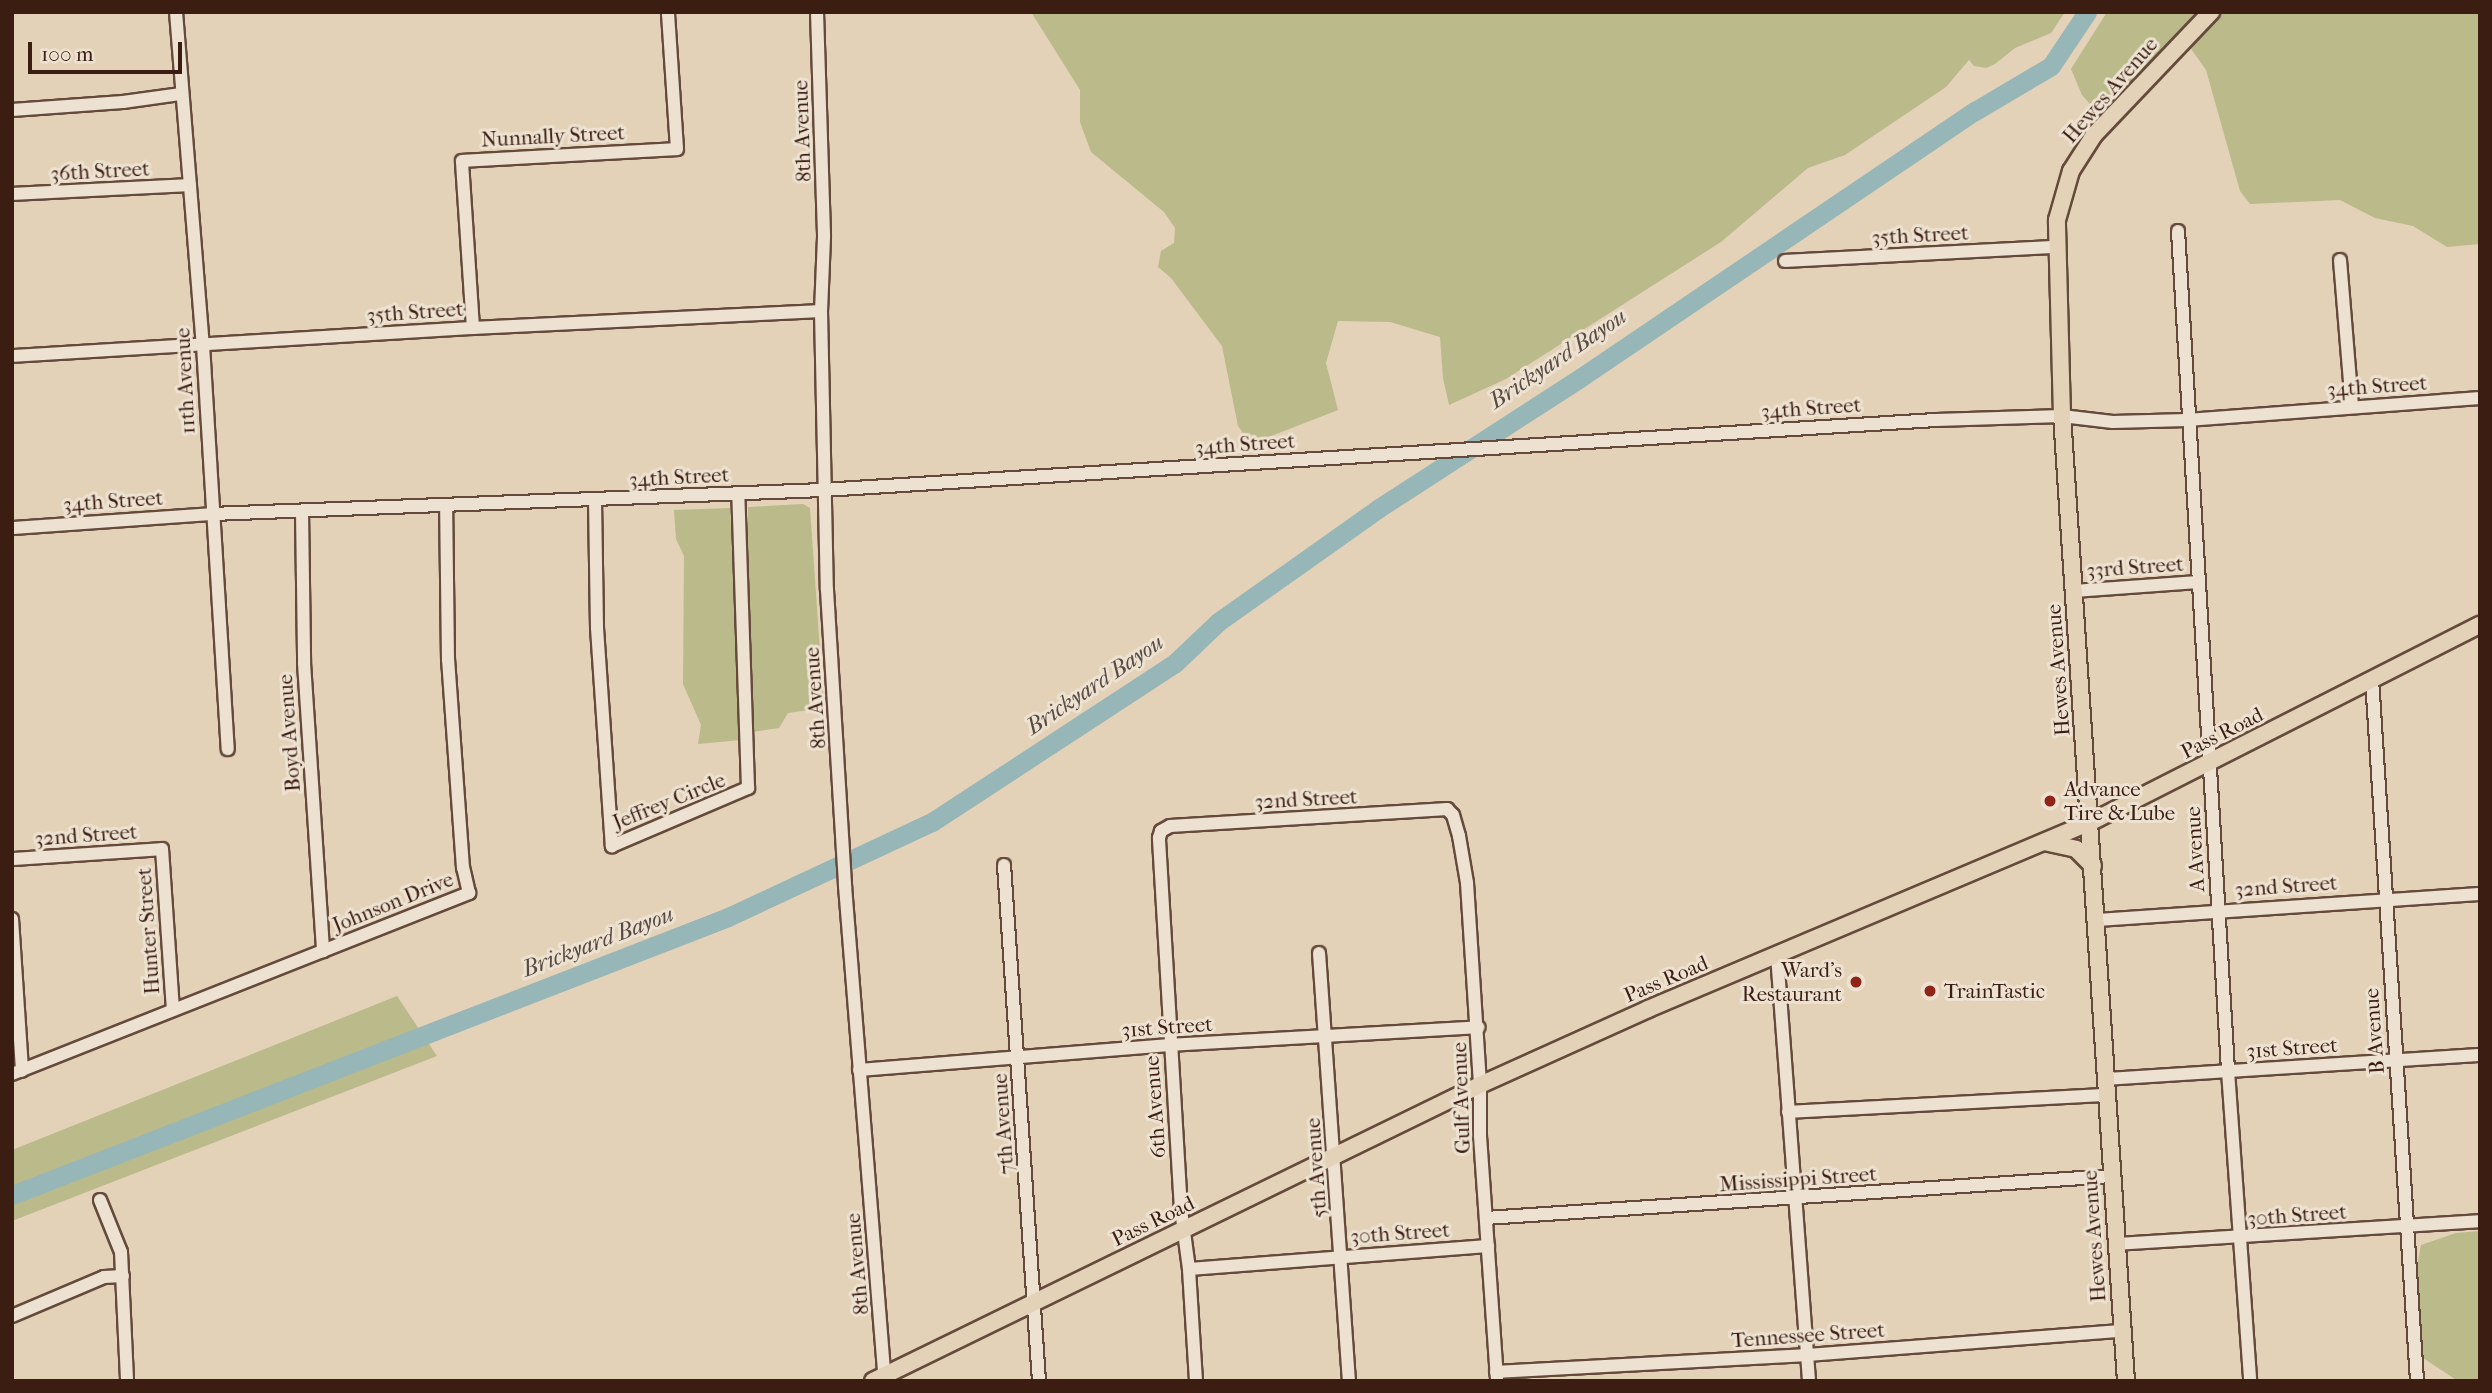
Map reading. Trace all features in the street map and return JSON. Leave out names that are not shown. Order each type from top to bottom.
[{"type":"main road","name":"Hewes Avenue","points":[[2126,1381],[2062,416],[2056,247],[2060,202],[2085,147],[2121,104],[2211,12]]},
{"type":"main road","name":"Pass Road","points":[[881,1379],[1480,1085],[2091,822],[2480,625]]},
{"type":"main road","points":[[2043,842],[2076,849],[2093,866]]},
{"type":"street","name":"11th Avenue","points":[[176,12],[203,345],[228,749]]},
{"type":"street","name":"Nunnally Street","points":[[473,328],[462,161],[677,149],[668,12]]},
{"type":"street","name":"8th Avenue","points":[[817,12],[824,237],[821,311],[823,490],[845,886],[881,1379]]},
{"type":"street","points":[[12,110],[98,105],[181,94]]},
{"type":"street","name":"36th Street","points":[[12,194],[190,186]]},
{"type":"street","name":"A Avenue","points":[[2178,231],[2187,420],[2250,1381]]},
{"type":"street","name":"35th Street","points":[[1785,261],[2056,247]]},
{"type":"street","points":[[2340,260],[2352,407]]},
{"type":"street","name":"35th Street","points":[[12,356],[473,328],[821,311]]},
{"type":"street","name":"34th Street","points":[[12,528],[212,514],[446,507],[823,490],[1936,420],[2062,416],[2113,422],[2187,420],[2480,398]]},
{"type":"street","name":"Jeffrey Circle","points":[[595,500],[597,628],[611,846],[748,788],[738,493]]},
{"type":"street","name":"Johnson Drive","points":[[17,1072],[469,893],[463,867],[449,660],[446,507]]},
{"type":"street","name":"Boyd Avenue","points":[[302,511],[304,663],[323,951]]},
{"type":"street","name":"33rd Street","points":[[2073,591],[2199,582]]},
{"type":"street","name":"B Avenue","points":[[2372,679],[2417,1381]]},
{"type":"street","name":"32nd Street","points":[[1161,831],[1170,826],[1447,809],[1452,815]]},
{"type":"street","name":"Gulf Avenue","points":[[1452,815],[1467,883],[1478,1027],[1480,1136],[1496,1376]]},
{"type":"street","name":"6th Avenue","points":[[1161,831],[1170,1045],[1196,1381]]},
{"type":"street","name":"32nd Street","points":[[12,859],[162,849]]},
{"type":"street","name":"Hunter Street","points":[[162,849],[173,1010]]},
{"type":"street","name":"7th Avenue","points":[[1004,864],[1039,1381]]},
{"type":"street","name":"32nd Street","points":[[2096,920],[2480,894]]},
{"type":"street","points":[[12,919],[17,1072]]},
{"type":"street","name":"5th Avenue","points":[[1319,953],[1336,1157],[1349,1381]]},
{"type":"street","points":[[1777,955],[1793,1198],[1809,1381]]},
{"type":"street","name":"31st Street","points":[[859,1070],[1170,1045],[1478,1027]]},
{"type":"street","name":"31st Street","points":[[1788,1112],[2106,1087],[2228,1071],[2480,1055]]},
{"type":"street","name":"Mississippi Street","points":[[1486,1218],[2112,1176]]},
{"type":"street","points":[[100,1200],[121,1252],[127,1381]]},
{"type":"street","name":"30th Street","points":[[2116,1244],[2480,1221]]},
{"type":"street","name":"30th Street","points":[[1189,1269],[1488,1247]]},
{"type":"street","points":[[12,1316],[104,1278],[123,1276]]},
{"type":"street","name":"Tennessee Street","points":[[1496,1376],[2121,1331]]},
{"type":"green space","points":[[1031,12],[2065,12],[2051,33],[2015,48],[1995,64],[1986,68],[1974,66],[1969,60],[1946,87],[1845,155],[1808,168],[1721,242],[1506,379],[1449,405],[1443,378],[1440,337],[1390,322],[1338,321],[1326,363],[1338,410],[1251,444],[1238,426],[1222,346],[1171,278],[1158,267],[1161,251],[1174,243],[1175,228],[1164,212],[1091,152],[1080,122],[1080,90]]},
{"type":"green space","points":[[2107,12],[2200,12],[2107,109],[2096,111],[2082,95],[2071,69]]},
{"type":"green space","points":[[2217,12],[2480,12],[2480,244],[2447,247],[2413,226],[2375,218],[2340,200],[2250,204],[2240,191],[2206,70],[2187,43]]},
{"type":"green space","points":[[803,504],[810,508],[824,708],[788,713],[779,728],[752,732],[747,622],[748,507]]},
{"type":"green space","points":[[730,508],[741,740],[698,744],[701,725],[683,684],[684,556],[676,539],[674,510]]},
{"type":"green space","points":[[397,996],[437,1056],[12,1221],[12,1150]]},
{"type":"green space","points":[[2480,1231],[2480,1381],[2458,1381],[2423,1358],[2416,1302],[2417,1267],[2421,1245],[2456,1233]]},
{"type":"waterway","name":"Brickyard Bayou","points":[[12,1195],[728,917],[932,822],[1175,663],[1218,622],[1379,508],[1580,378],[1975,111],[2051,66],[2087,12]]},
{"type":"place","name":"Advance Tire & Lube","points":[[2050,801]]},
{"type":"place","name":"Ward's Restaurant","points":[[1856,982]]},
{"type":"place","name":"TrainTastic","points":[[1930,991]]}]
